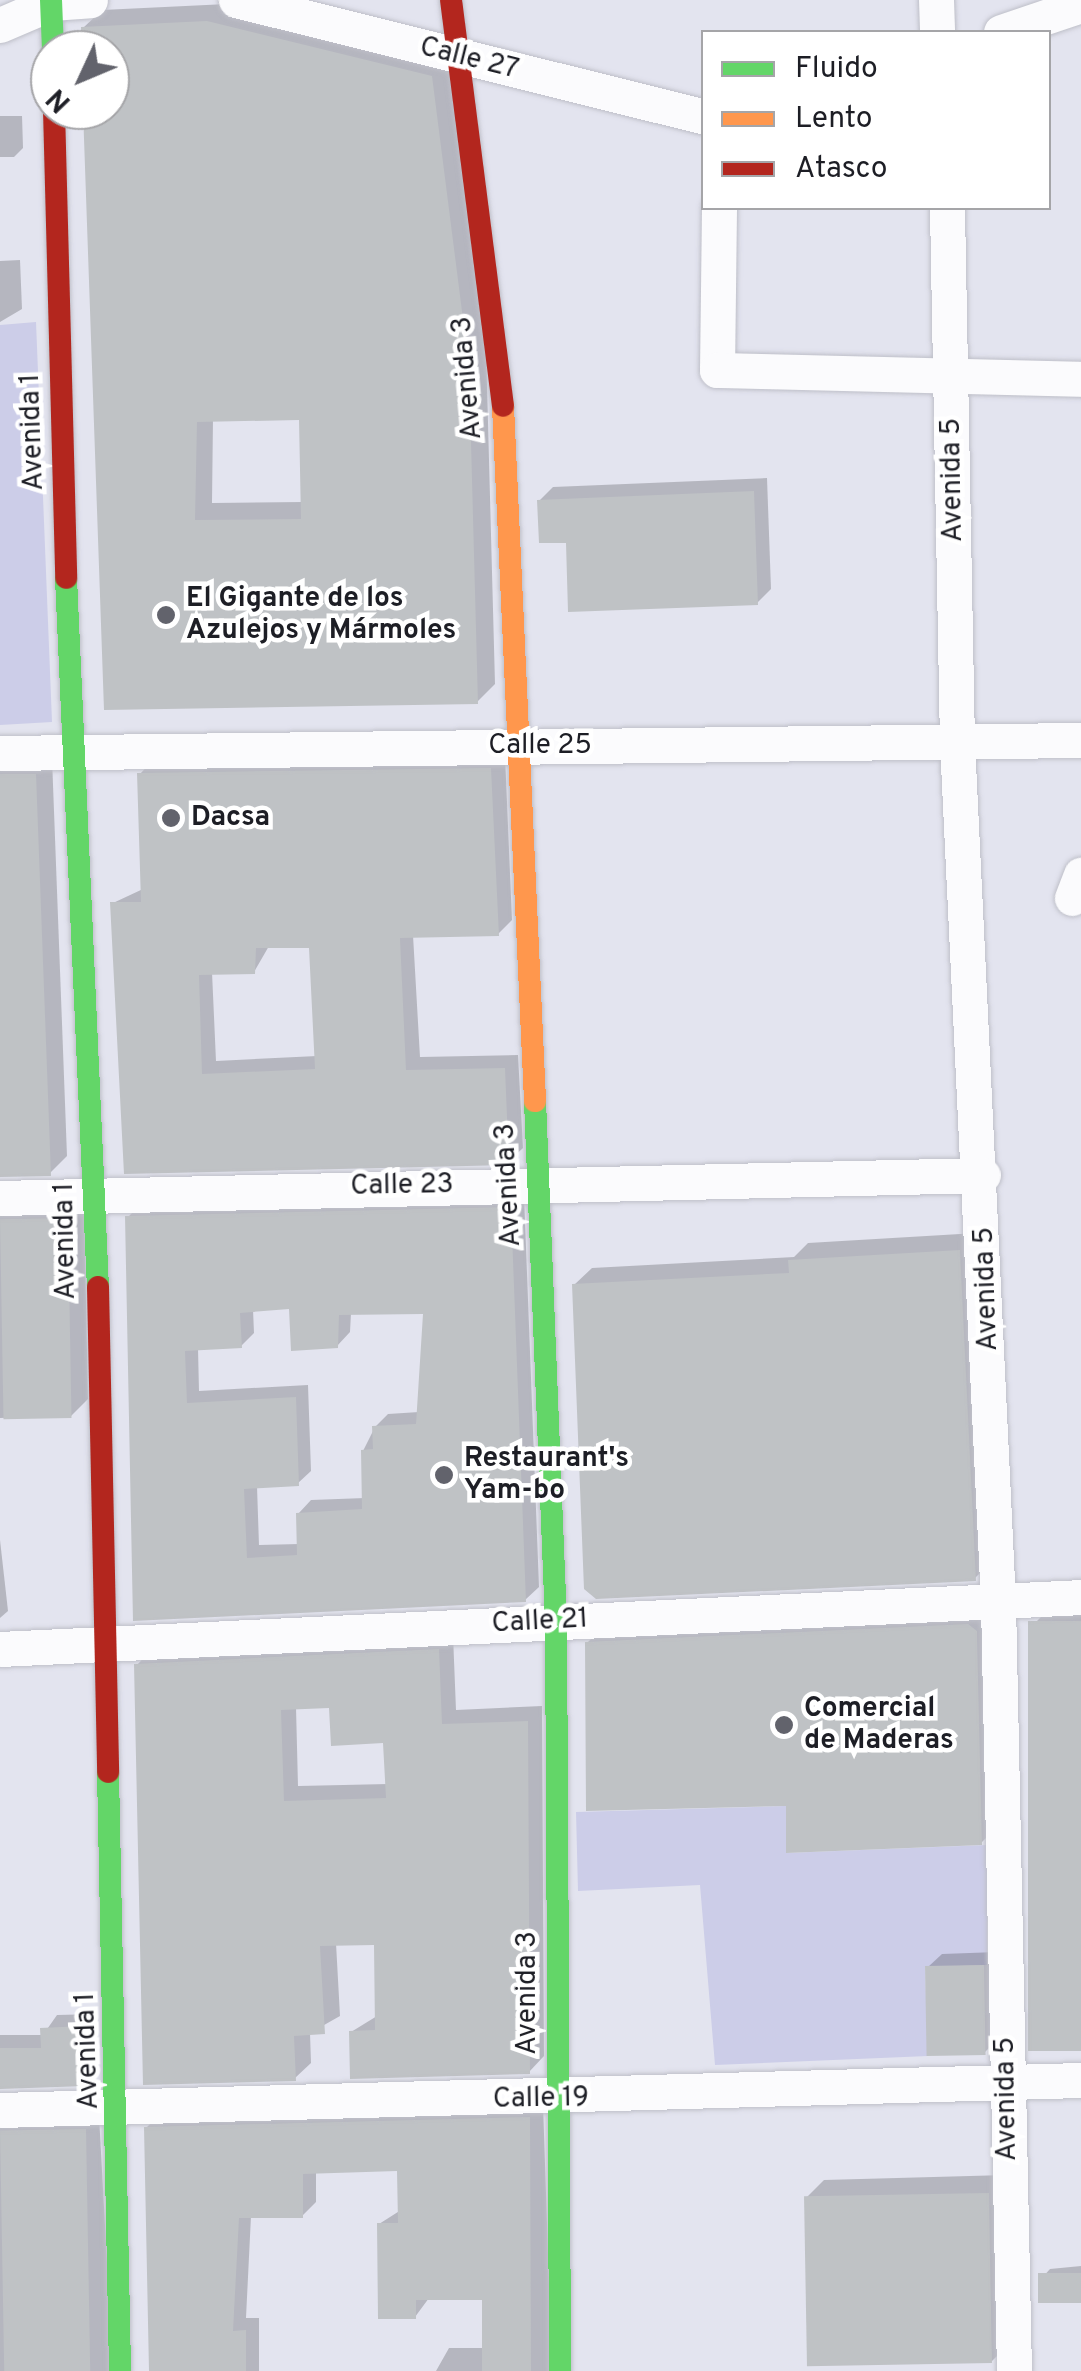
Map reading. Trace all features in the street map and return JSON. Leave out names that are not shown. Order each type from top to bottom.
[{"type":"main road","name":"Avenida 3","points":[[451,0],[462,57],[504,412],[556,1621],[560,2371]]},
{"type":"main road","points":[[51,2],[52,30]]},
{"type":"main road","name":"Avenida 1","points":[[55,130],[72,753],[96,1193],[102,1648],[120,2107],[120,2371]]},
{"type":"street","points":[[0,25],[51,2],[90,0]]},
{"type":"street","name":"Calle 27","points":[[236,0],[701,116]]},
{"type":"street","points":[[936,0],[937,30]]},
{"type":"street","points":[[1007,30],[1081,5]]},
{"type":"street","points":[[719,210],[717,370],[952,379],[1081,379]]},
{"type":"street","name":"Avenida 5","points":[[947,210],[958,742],[984,1176],[998,1602],[1014,2371]]},
{"type":"street","name":"Calle 25","points":[[0,753],[1081,740]]},
{"type":"street","name":"Calle 23","points":[[0,1198],[539,1182],[984,1176]]},
{"type":"street","name":"Calle 21","points":[[0,1649],[102,1648],[1081,1596]]},
{"type":"street","name":"Calle 19","points":[[0,2110],[559,2099],[1007,2086],[1081,2080]]},
{"type":"shaded area","points":[[36,322],[52,722],[0,725],[0,325]]},
{"type":"shaded area","points":[[786,1806],[787,1853],[987,1845],[987,1965],[925,1967],[928,2056],[715,2065],[700,1885],[578,1891],[576,1812]]},
{"type":"building","points":[[207,21],[432,76],[469,366],[478,704],[104,710],[84,130],[130,130],[130,30],[81,27]],"holes":[[[299,420],[301,519],[195,520],[197,422]]]},
{"type":"building","points":[[754,491],[758,605],[568,612],[566,543],[539,543],[537,500]]},
{"type":"building","points":[[491,768],[499,936],[400,938],[406,1070],[505,1068],[509,1165],[124,1174],[110,902],[141,902],[137,773]],"holes":[[[256,948],[309,948],[315,1069],[202,1074],[199,975],[255,974]]]},
{"type":"building","points":[[0,774],[36,774],[51,1176],[0,1177]]},
{"type":"building","points":[[511,1207],[526,1602],[133,1621],[125,1216]],"holes":[[[289,1309],[291,1351],[338,1348],[339,1315],[423,1314],[416,1424],[372,1426],[373,1449],[361,1450],[362,1509],[296,1513],[297,1555],[247,1558],[244,1489],[299,1486],[296,1397],[187,1403],[185,1351],[242,1348],[240,1313]]]},
{"type":"building","points":[[68,1218],[71,1418],[4,1419],[0,1219]]},
{"type":"building","points":[[960,1250],[976,1581],[596,1599],[584,1589],[572,1284],[789,1273],[788,1260]]},
{"type":"building","points":[[1028,1621],[1081,1621],[1081,2051],[1028,2051]]},
{"type":"building","points":[[968,1624],[977,1631],[982,1845],[786,1853],[786,1806],[586,1811],[585,1642]]},
{"type":"building","points":[[439,1649],[442,1724],[528,1721],[530,2074],[350,2079],[349,2031],[375,2030],[374,1945],[320,1946],[325,2034],[294,2036],[296,2081],[143,2085],[134,1664]],"holes":[[[329,1708],[331,1746],[383,1743],[386,1798],[284,1801],[281,1710]]]},
{"type":"building","points":[[984,1965],[986,2055],[927,2056],[925,1966]]},
{"type":"building","points":[[84,2026],[85,2086],[0,2089],[0,2048],[41,2048],[40,2028]]},
{"type":"building","points":[[530,2117],[531,2371],[482,2371],[482,2300],[416,2300],[416,2319],[378,2319],[377,2223],[398,2223],[397,2171],[303,2174],[303,2218],[239,2218],[233,2331],[246,2330],[246,2371],[149,2371],[144,2127]]},
{"type":"building","points":[[86,2129],[90,2371],[4,2371],[0,2131]]},
{"type":"building","points":[[989,2193],[992,2363],[807,2366],[804,2196]]},
{"type":"building","points":[[1038,2273],[1081,2273],[1081,2303],[1038,2303]]},
{"type":"traffic: fast","points":[[51,0],[52,30]]},
{"type":"traffic: fast","points":[[66,578],[98,1287]]},
{"type":"traffic: fast","points":[[535,1101],[556,1621],[560,2371]]},
{"type":"traffic: fast","points":[[108,1772],[120,2371]]},
{"type":"traffic: slow","points":[[503,406],[535,1101]]},
{"type":"traffic: jam","points":[[451,0],[503,406]]},
{"type":"traffic: jam","points":[[55,130],[66,578]]},
{"type":"traffic: jam","points":[[98,1287],[108,1772]]},
{"type":"place","name":"El Gigante de los Azulejos y Mármoles","points":[[166,615]]},
{"type":"place","name":"Dacsa","points":[[171,818]]},
{"type":"place","name":"Restaurant's Yam-bo","points":[[444,1475]]},
{"type":"place","name":"Comercial de Maderas","points":[[784,1725]]}]
